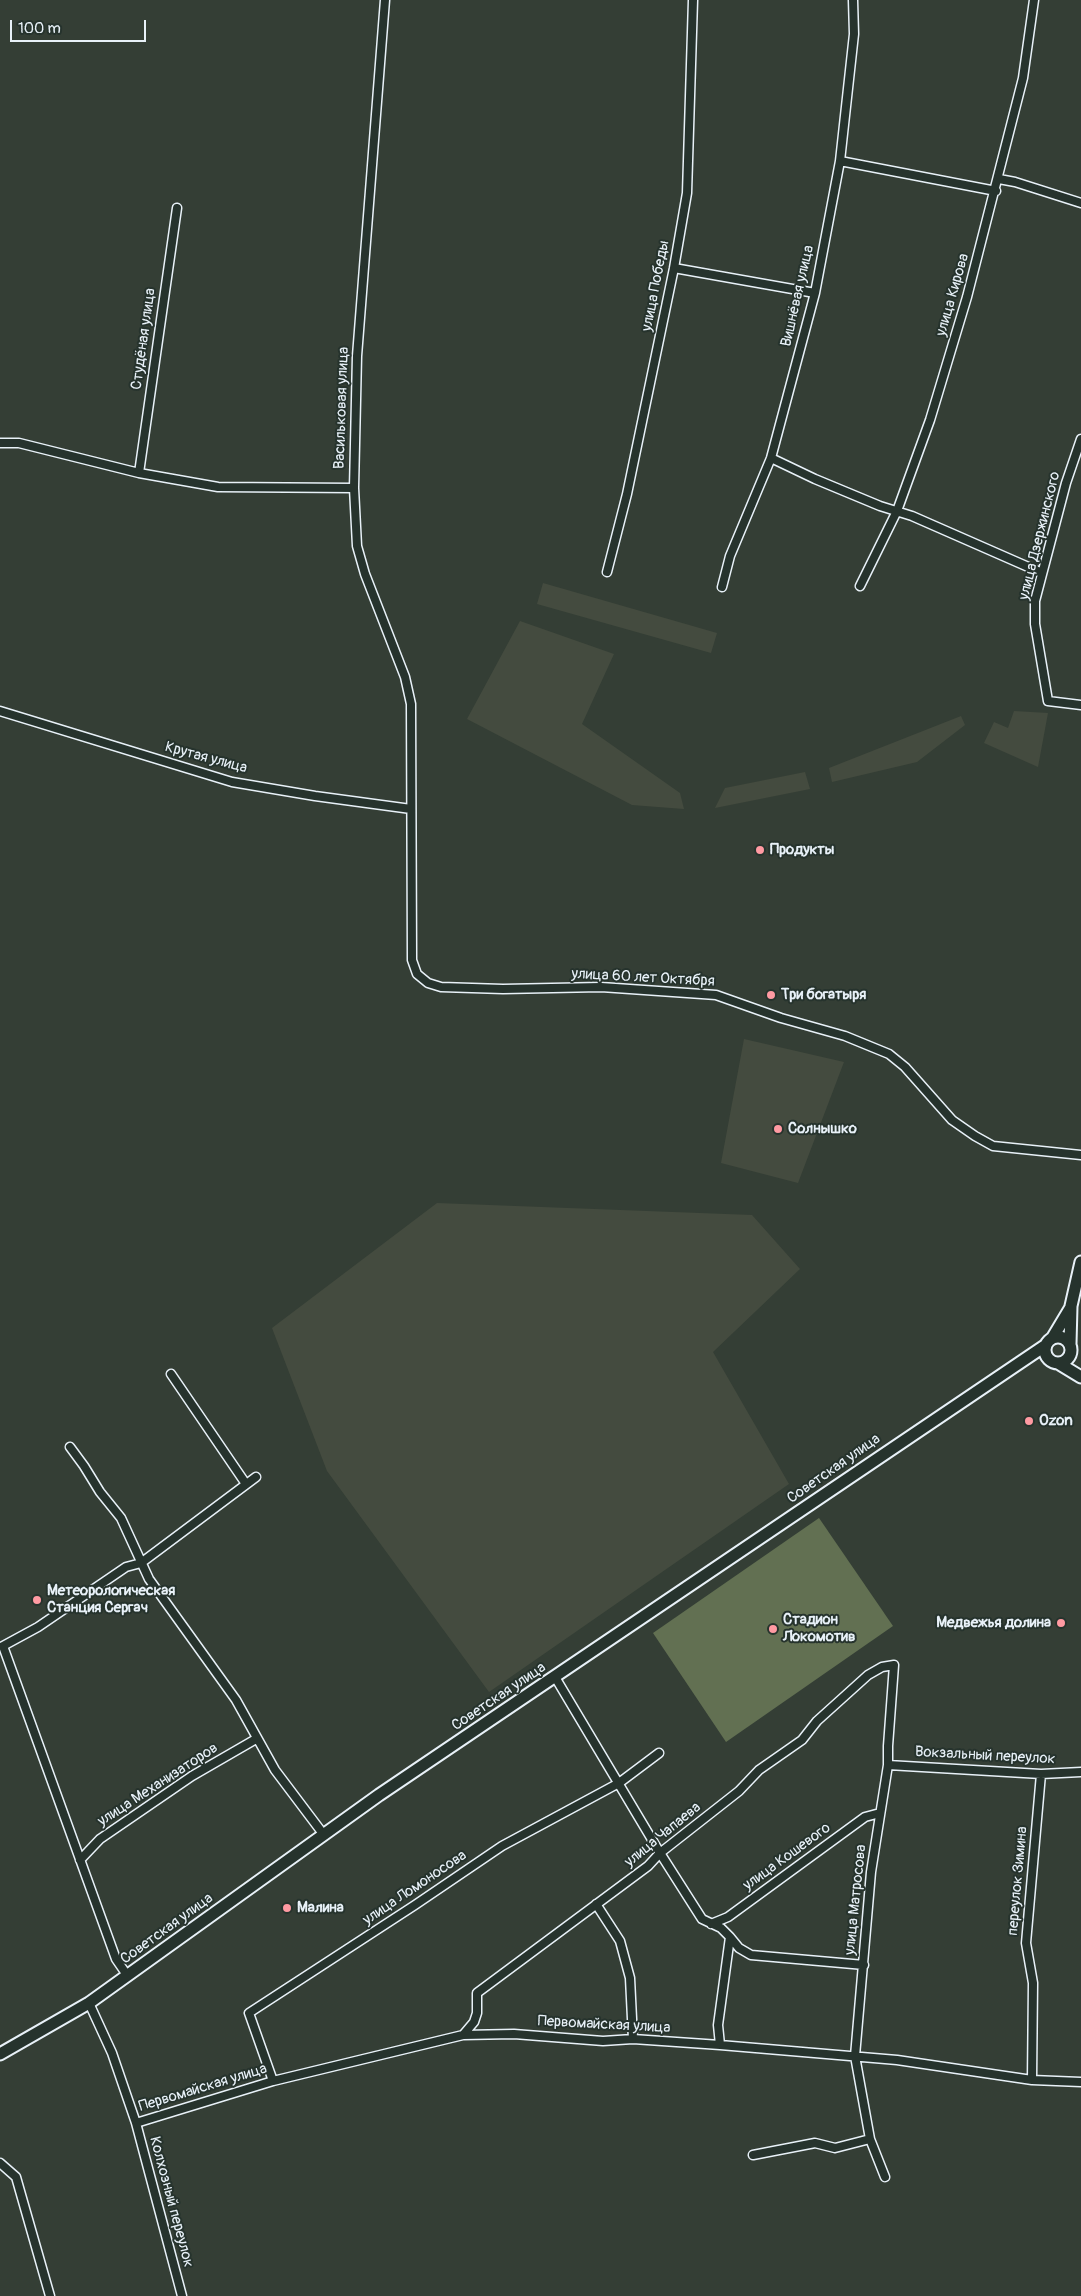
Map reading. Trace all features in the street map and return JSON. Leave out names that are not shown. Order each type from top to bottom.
[{"type":"main road","points":[[1054,1361],[1068,1359],[1071,1347],[1072,1306],[1081,1262]]},
{"type":"main road","points":[[1072,1306],[1049,1341],[1046,1355],[1081,1376]]},
{"type":"main road","points":[[1049,1341],[1063,1337],[1071,1347],[1081,1376]]},
{"type":"main road","name":"Советская улица","points":[[0,2054],[90,2003],[324,1834],[1049,1341]]},
{"type":"main road","name":"Советская улица","points":[[1016,1364],[1054,1361]]},
{"type":"street","name":"Васильковая улица","points":[[385,0],[357,356],[354,488],[358,546],[362,565],[405,678],[411,704],[411,809]]},
{"type":"street","name":"улица Победы","points":[[607,572],[627,494],[674,268],[687,193],[690,23],[693,0]]},
{"type":"street","name":"Вишнёвая улица","points":[[722,587],[730,556],[771,458],[815,293],[840,160],[854,34],[853,0]]},
{"type":"street","name":"улица Кирова","points":[[860,586],[897,512],[930,420],[999,179],[1023,78],[1034,0]]},
{"type":"street","points":[[840,160],[996,191]]},
{"type":"street","points":[[999,179],[1015,182],[1081,203]]},
{"type":"street","name":"Студёная улица","points":[[138,473],[177,208]]},
{"type":"street","points":[[674,268],[815,293]]},
{"type":"street","name":"улица Дзержинского","points":[[1081,439],[1066,483],[1035,602],[1035,624],[1048,702],[1081,705]]},
{"type":"street","points":[[0,443],[19,442],[138,473],[218,487],[354,488]]},
{"type":"street","points":[[771,458],[823,482],[999,552],[1042,573]]},
{"type":"street","name":"Крутая улица","points":[[0,711],[232,782],[411,809]]},
{"type":"street","name":"улица 60 лет Октября","points":[[411,809],[412,960],[417,974],[428,983],[440,987],[504,989],[601,987],[716,994],[781,1018],[845,1036],[889,1054],[905,1067],[952,1120],[993,1146],[1081,1155]]},
{"type":"street","points":[[171,1374],[246,1484]]},
{"type":"street","points":[[70,1447],[100,1492],[121,1518],[148,1579],[185,1627],[236,1700],[256,1739],[275,1770],[324,1834]]},
{"type":"street","points":[[127,1976],[116,1959],[3,1646],[38,1627],[126,1566],[141,1562],[256,1477]]},
{"type":"street","name":"улица Матросова","points":[[885,2177],[870,2138],[855,2056],[872,1872],[888,1765],[894,1665]]},
{"type":"street","name":"улица Чапаева","points":[[463,2035],[474,2022],[477,1993],[648,1866],[660,1853],[739,1791],[759,1770],[802,1740],[817,1720],[868,1675],[882,1667],[894,1665]]},
{"type":"street","points":[[555,1677],[660,1853],[702,1919],[721,1928],[751,1955],[864,1965]]},
{"type":"street","name":"улица Механизаторов","points":[[80,1860],[100,1839],[192,1776],[256,1739]]},
{"type":"street","name":"улица Ломоносова","points":[[273,2081],[249,2013],[502,1846],[619,1783],[659,1753]]},
{"type":"street","name":"Вокзальный переулок","points":[[888,1765],[1041,1774],[1081,1772]]},
{"type":"street","name":"переулок Зимина","points":[[1032,2080],[1033,1983],[1026,1943],[1041,1774]]},
{"type":"street","name":"улица Кошевого","points":[[711,1924],[728,1917],[865,1817],[880,1813]]},
{"type":"street","points":[[596,1904],[620,1941],[630,1978],[633,2039]]},
{"type":"street","points":[[720,2045],[718,2025],[730,1937]]},
{"type":"street","name":"Колхозный переулок","points":[[90,2003],[112,2053],[136,2123],[182,2296]]},
{"type":"street","name":"Первомайская улица","points":[[136,2123],[273,2081],[463,2035],[514,2034],[603,2041],[633,2039],[720,2045],[897,2060],[1032,2080],[1081,2082]]},
{"type":"street","points":[[753,2155],[815,2143],[835,2148],[870,2138]]},
{"type":"street","points":[[0,2163],[16,2178],[50,2296]]},
{"type":"shaded area","points":[[543,583],[717,633],[711,653],[537,604]]},
{"type":"shaded area","points":[[520,621],[614,654],[582,724],[680,793],[684,809],[632,805],[467,719]]},
{"type":"shaded area","points":[[1014,711],[1048,713],[1038,767],[984,743],[994,722],[1008,728]]},
{"type":"shaded area","points":[[961,716],[965,725],[917,762],[832,782],[829,768]]},
{"type":"shaded area","points":[[805,772],[810,789],[715,808],[725,788]]},
{"type":"shaded area","points":[[744,1039],[844,1062],[798,1183],[721,1163]]},
{"type":"shaded area","points":[[437,1203],[752,1215],[800,1269],[713,1352],[789,1484],[489,1692],[327,1471],[272,1328]]},
{"type":"green space","name":"Стадион Локомотив","points":[[819,1518],[893,1626],[726,1742],[653,1633]]},
{"type":"place","name":"Продукты","points":[[760,850]]},
{"type":"place","name":"Три богатыря","points":[[771,995]]},
{"type":"place","name":"Солнышко","points":[[778,1129]]},
{"type":"place","name":"Ozon","points":[[1029,1421]]},
{"type":"place","name":"Метеорологическая Станция Сергач","points":[[37,1600]]},
{"type":"place","name":"Медвежья долина","points":[[1061,1623]]},
{"type":"place","name":"Стадион Локомотив","points":[[773,1629]]},
{"type":"place","name":"Малина","points":[[287,1908]]}]
